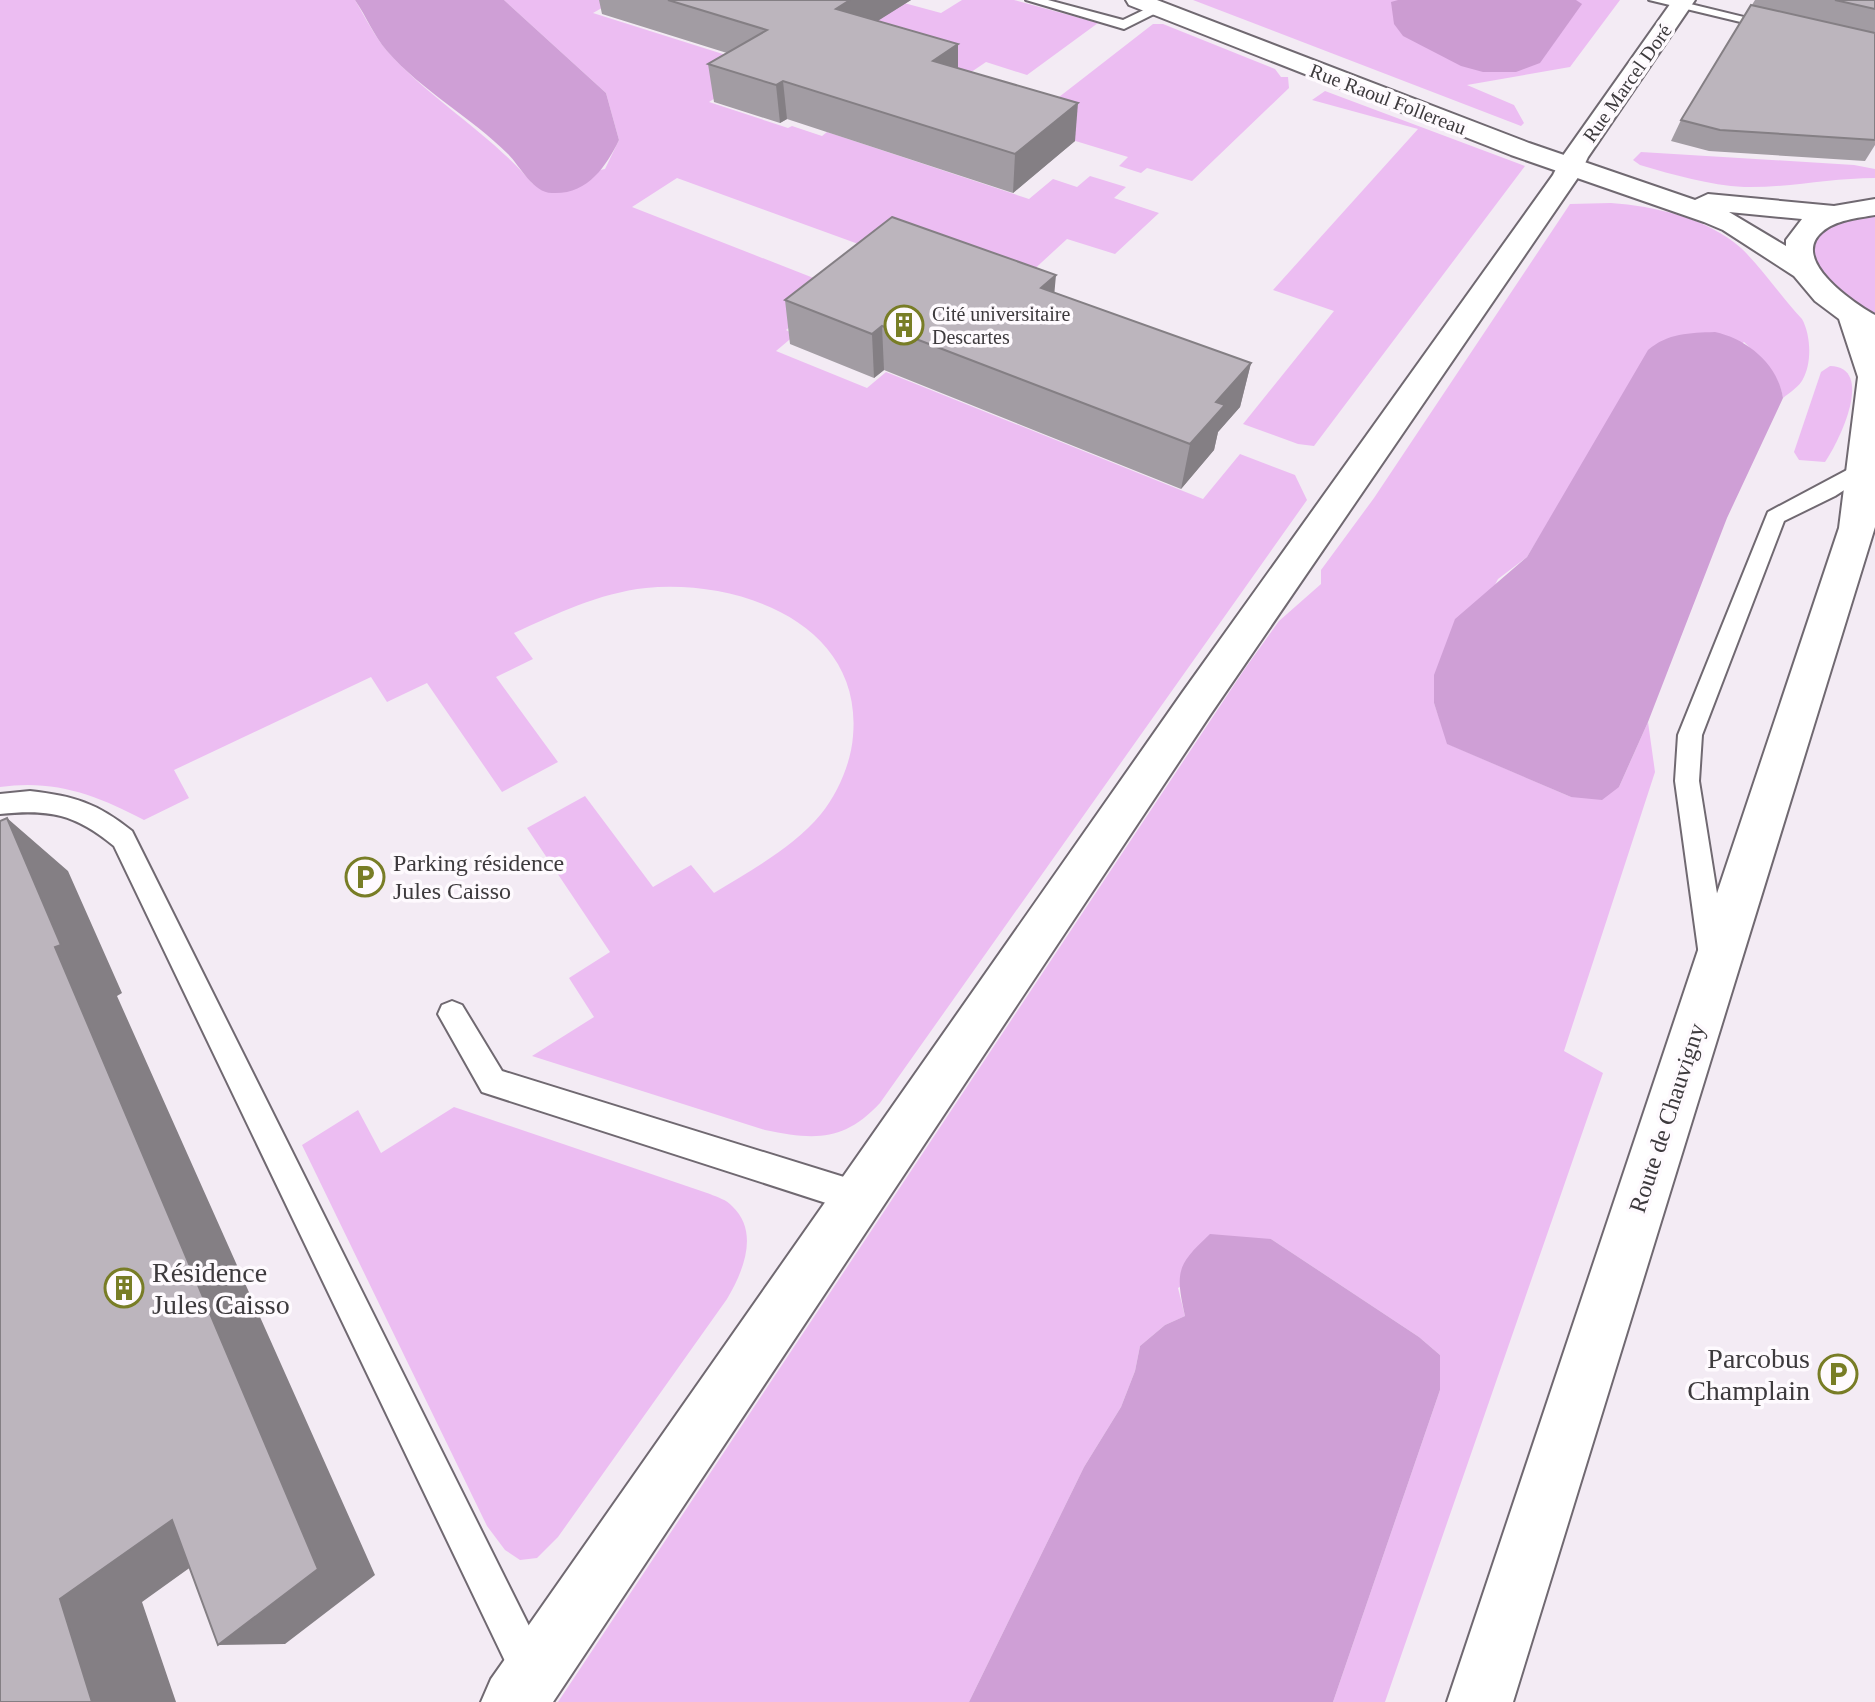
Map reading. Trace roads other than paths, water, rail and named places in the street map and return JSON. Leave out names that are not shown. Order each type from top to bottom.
[{"type":"street","name":"Rue Marcel Doré","points":[[524,1689],[1196,704],[1683,3]]},
{"type":"street","name":"Rue Raoul Follereau","points":[[1147,4],[1571,166],[1733,224],[1803,269],[1828,299],[1864,323]]},
{"type":"street","name":"Rue Raoul Follereau","points":[[1643,190],[1726,205],[1859,208]]},
{"type":"street","points":[[1803,269],[1798,248],[1802,236],[1818,221],[1859,208]]},
{"type":"street","name":"Route de Chauvigny","points":[[1480,1702],[1863,499],[1874,377],[1864,323]]},
{"type":"lane","points":[[1033,0],[1124,25],[1147,4]]},
{"type":"lane","points":[[1656,0],[1683,3],[1800,32]]},
{"type":"lane","points":[[1715,968],[1687,781],[1690,735],[1775,517],[1863,499]]},
{"type":"lane","points":[[0,804],[30,801],[70,806],[99,819],[123,839],[187,963],[524,1689]]},
{"type":"lane","points":[[452,1014],[492,1082],[860,1198]]},
{"type":"place","name":"Cité universitaire Descartes","points":[[904,325]]},
{"type":"place","name":"Parking résidence Jules Caisso","points":[[365,877]]},
{"type":"place","name":"Résidence Jules Caisso","points":[[124,1288]]},
{"type":"place","name":"Parcobus Champlain","points":[[1838,1374]]}]
